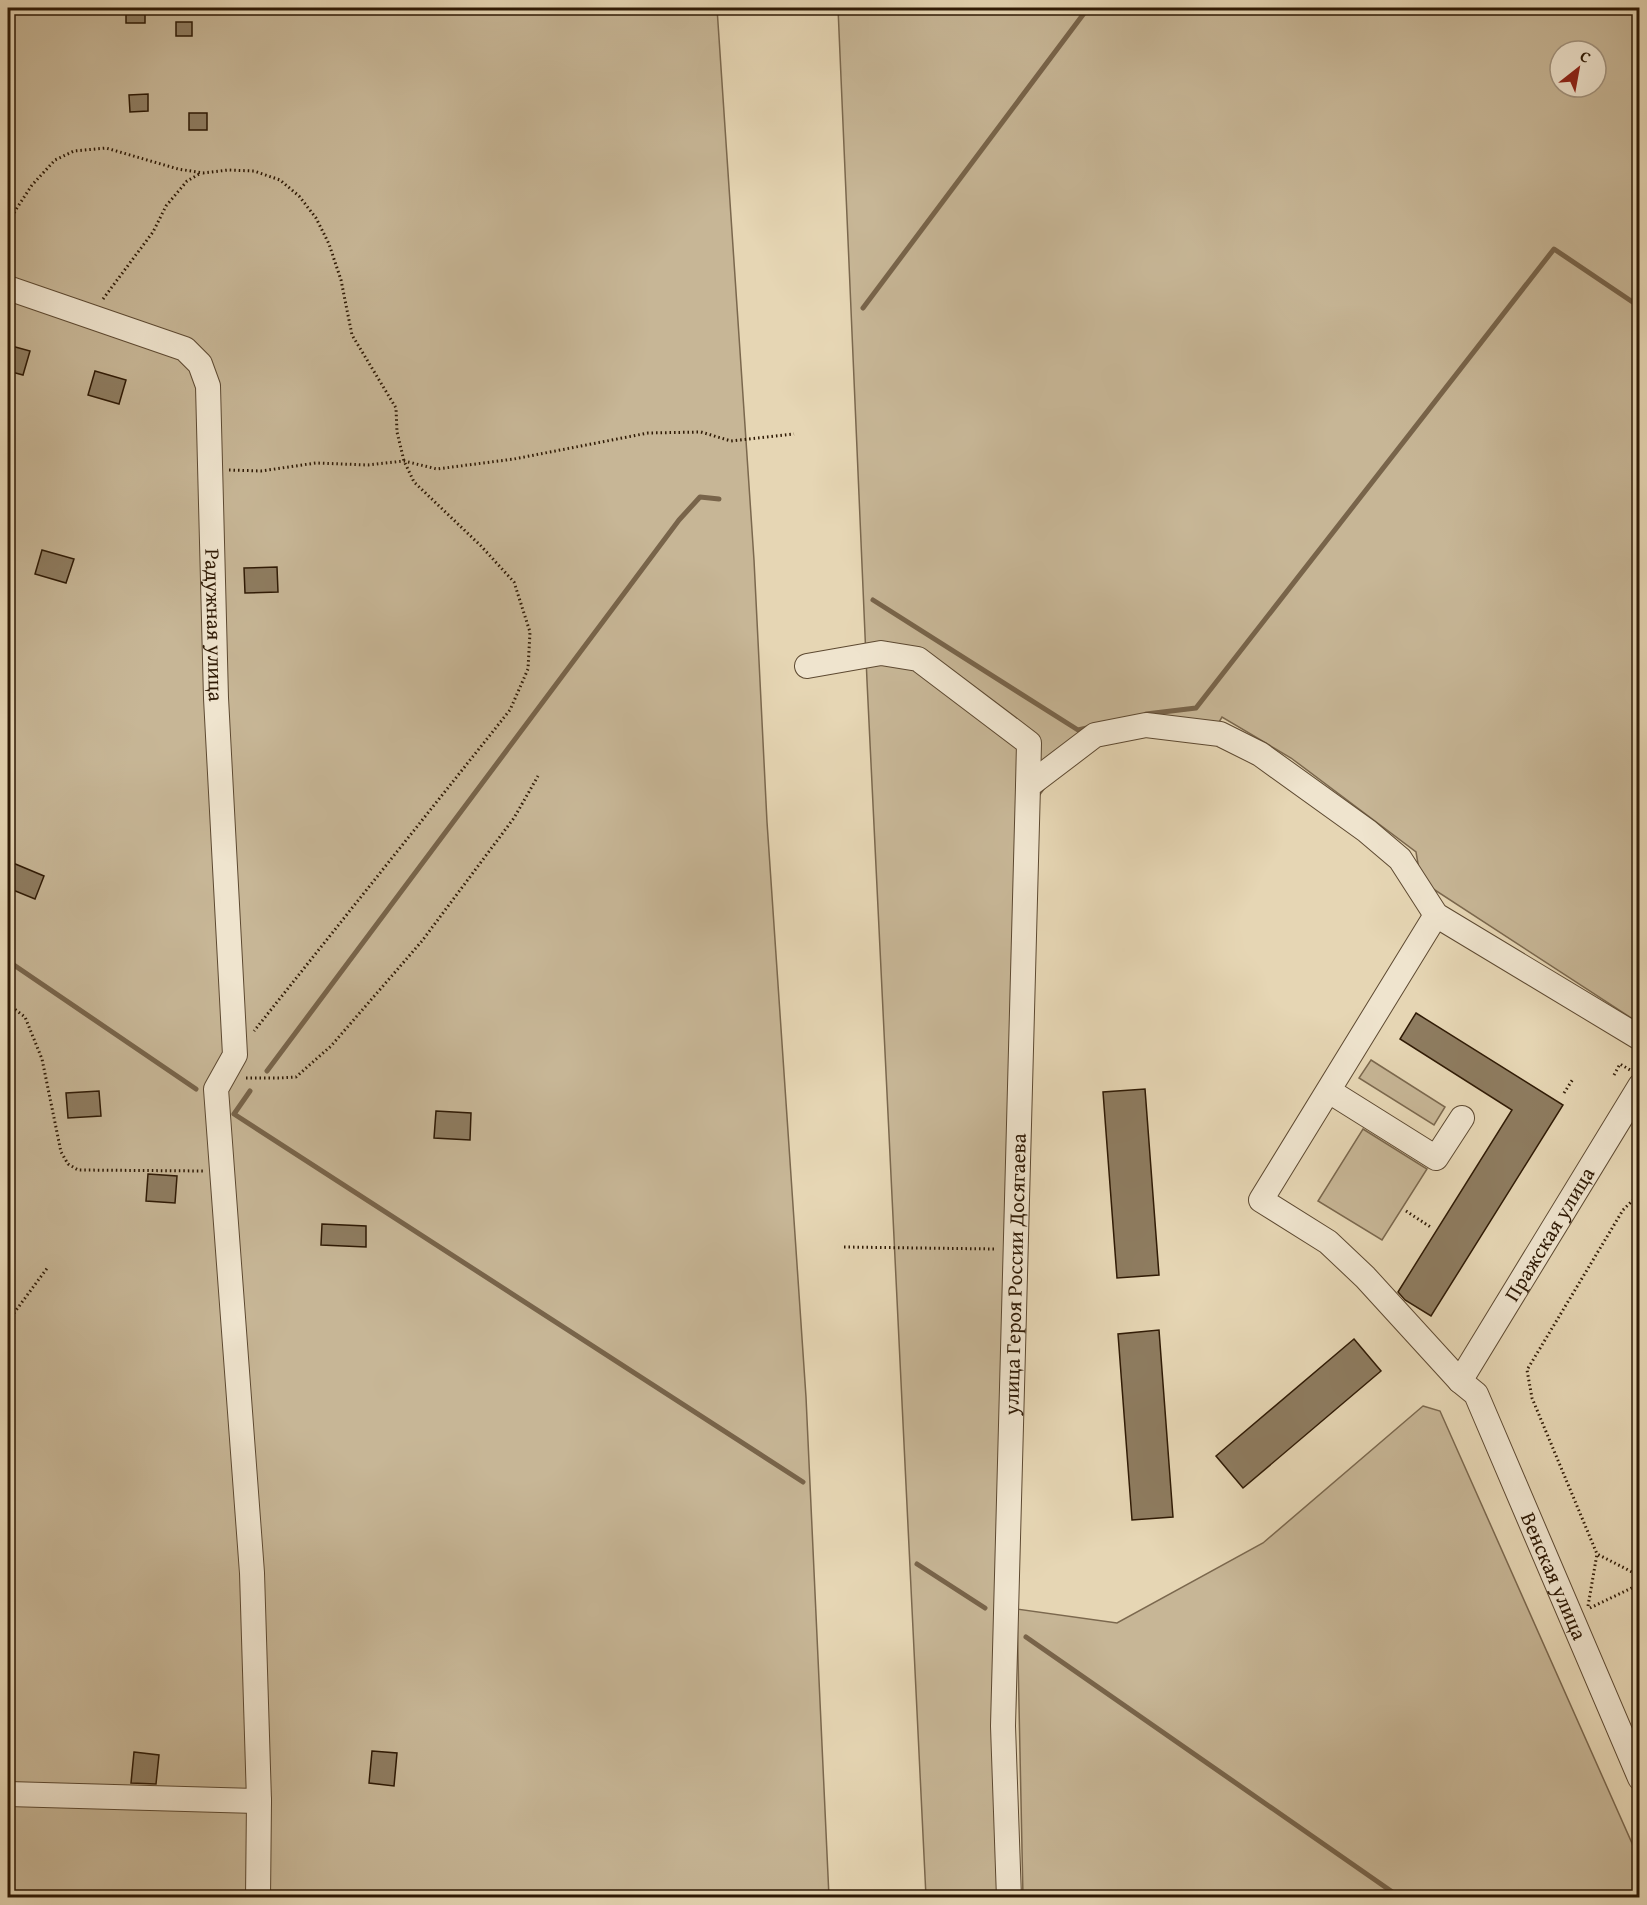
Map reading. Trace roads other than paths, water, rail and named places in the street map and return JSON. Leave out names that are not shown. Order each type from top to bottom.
[{"type":"street","name":"Радужная улица","points":[[8,288],[185,349],[200,364],[208,386],[216,698],[235,1055],[216,1089],[252,1573],[259,1801]]},
{"type":"street","name":"улица Героя России Досягаева","points":[[807,666],[881,653],[918,659],[1029,743],[1003,1726],[1009,1898]]},
{"type":"street","points":[[1028,786],[1095,735],[1146,725],[1220,734],[1260,754],[1367,831],[1400,859],[1436,915],[1640,1038]]},
{"type":"street","points":[[1436,915],[1329,1090],[1436,1158],[1461,1118]]},
{"type":"street","name":"Пражская улица","points":[[1460,1381],[1640,1086]]},
{"type":"street","name":"Венская улица","points":[[1329,1090],[1261,1200],[1328,1242],[1365,1277],[1460,1381],[1476,1394],[1640,1778]]},
{"type":"street","points":[[8,1794],[259,1801],[258,1898]]},
{"type":"waterway","points":[[863,308],[1088,8]]},
{"type":"waterway","points":[[1146,714],[1196,708],[1554,249],[1640,307]]},
{"type":"waterway","points":[[267,1071],[679,520],[700,497],[719,499]]},
{"type":"waterway","points":[[873,600],[1078,730],[1087,728]]},
{"type":"waterway","points":[[8,961],[196,1089]]},
{"type":"waterway","points":[[250,1091],[234,1114],[803,1482]]},
{"type":"waterway","points":[[917,1564],[985,1608]]},
{"type":"waterway","points":[[1026,1637],[1401,1898]]}]
